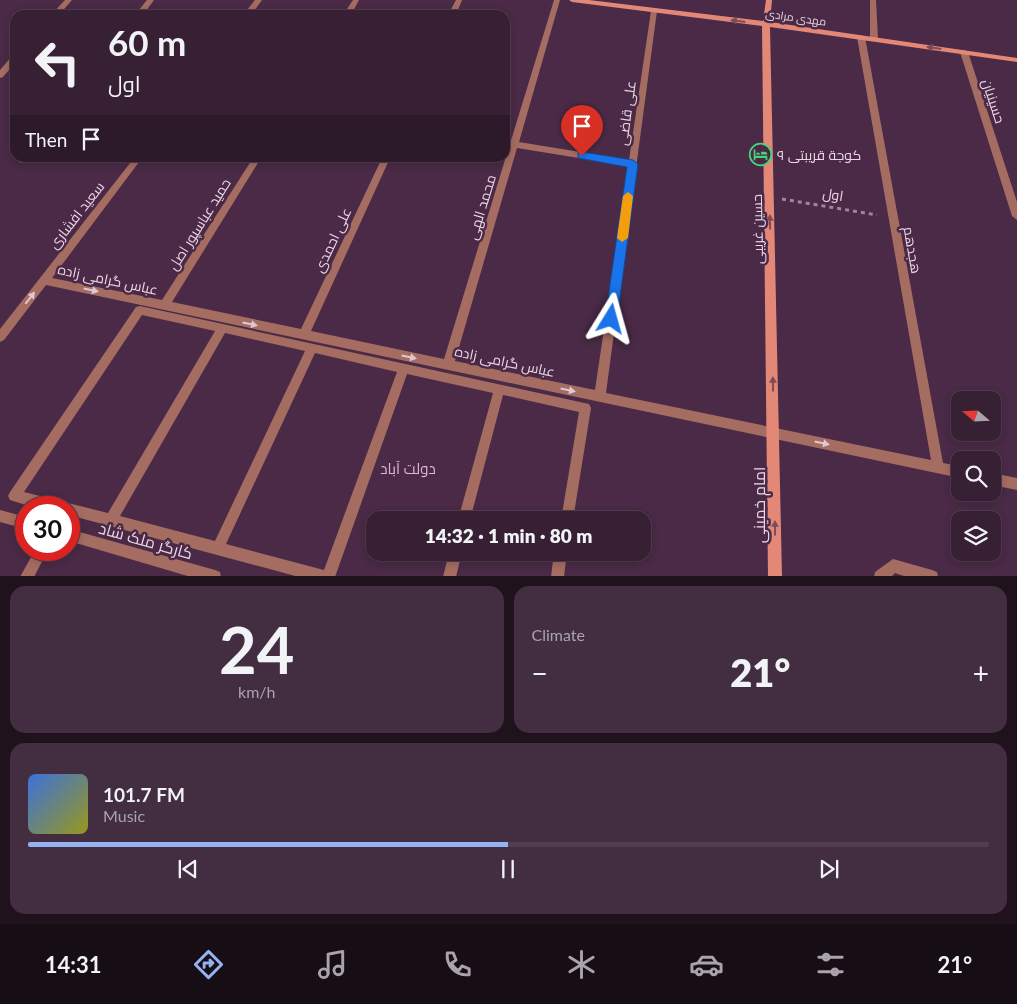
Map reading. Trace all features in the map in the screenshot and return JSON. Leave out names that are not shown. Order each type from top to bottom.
[{"type":"street","points":[[60,10],[69,0]]},
{"type":"street","points":[[143,10],[151,0]]},
{"type":"street","points":[[251,10],[259,0]]},
{"type":"street","name":"محمد الهی","points":[[510,157],[557,0]]},
{"type":"street","name":"مهدی مرادی","points":[[572,0],[766,24],[1017,60]]},
{"type":"street","name":"حسین غریبی","points":[[769,0],[766,24],[774,433]]},
{"type":"street","points":[[873,0],[874,39]]},
{"type":"street","name":"علی قاضی","points":[[600,397],[654,11]]},
{"type":"street","name":"هجدهم","points":[[861,37],[938,467]]},
{"type":"street","name":"حسینیان","points":[[964,52],[1017,216]]},
{"type":"street","points":[[0,74],[10,63]]},
{"type":"street","points":[[514,144],[633,164]]},
{"type":"street","name":"سعید افشاری","points":[[0,337],[135,162]]},
{"type":"street","name":"حمید عباسپور اصل","points":[[164,306],[254,162]]},
{"type":"street","name":"علی احمدی","points":[[304,335],[384,162]]},
{"type":"street","name":"محمد الهی","points":[[448,365],[509,162]]},
{"type":"street","name":"عباس گرامی زاده","points":[[44,280],[951,470]]},
{"type":"street","points":[[15,496],[140,310],[585,408],[568,511]]},
{"type":"street","points":[[111,519],[222,329]]},
{"type":"street","points":[[218,548],[312,349]]},
{"type":"street","points":[[80,512],[218,548],[299,573],[327,576],[403,369]]},
{"type":"street","points":[[466,511],[499,390]]},
{"type":"street","name":"امام خمینی","points":[[774,433],[775,576]]},
{"type":"street","points":[[1001,481],[1017,484]]},
{"type":"street","points":[[0,516],[15,520]]},
{"type":"street","name":"کارگر ملک شاد","points":[[80,538],[215,576]]},
{"type":"street","points":[[26,576],[35,561]]},
{"type":"street","points":[[449,576],[453,561]]},
{"type":"street","points":[[557,576],[560,561]]},
{"type":"street","points":[[880,576],[893,566],[932,576]]},
{"type":"path","name":"اول","points":[[770,197],[893,217]]},
{"type":"slow traffic","points":[[622,238],[628,196]]},
{"type":"place","name":"۹ کوجة قریبتی","points":[[761,154]]},
{"type":"district","name":"دولت آباد","points":[[408,468]]},
{"type":"route","points":[[582,156],[633,164],[611,319]]}]
